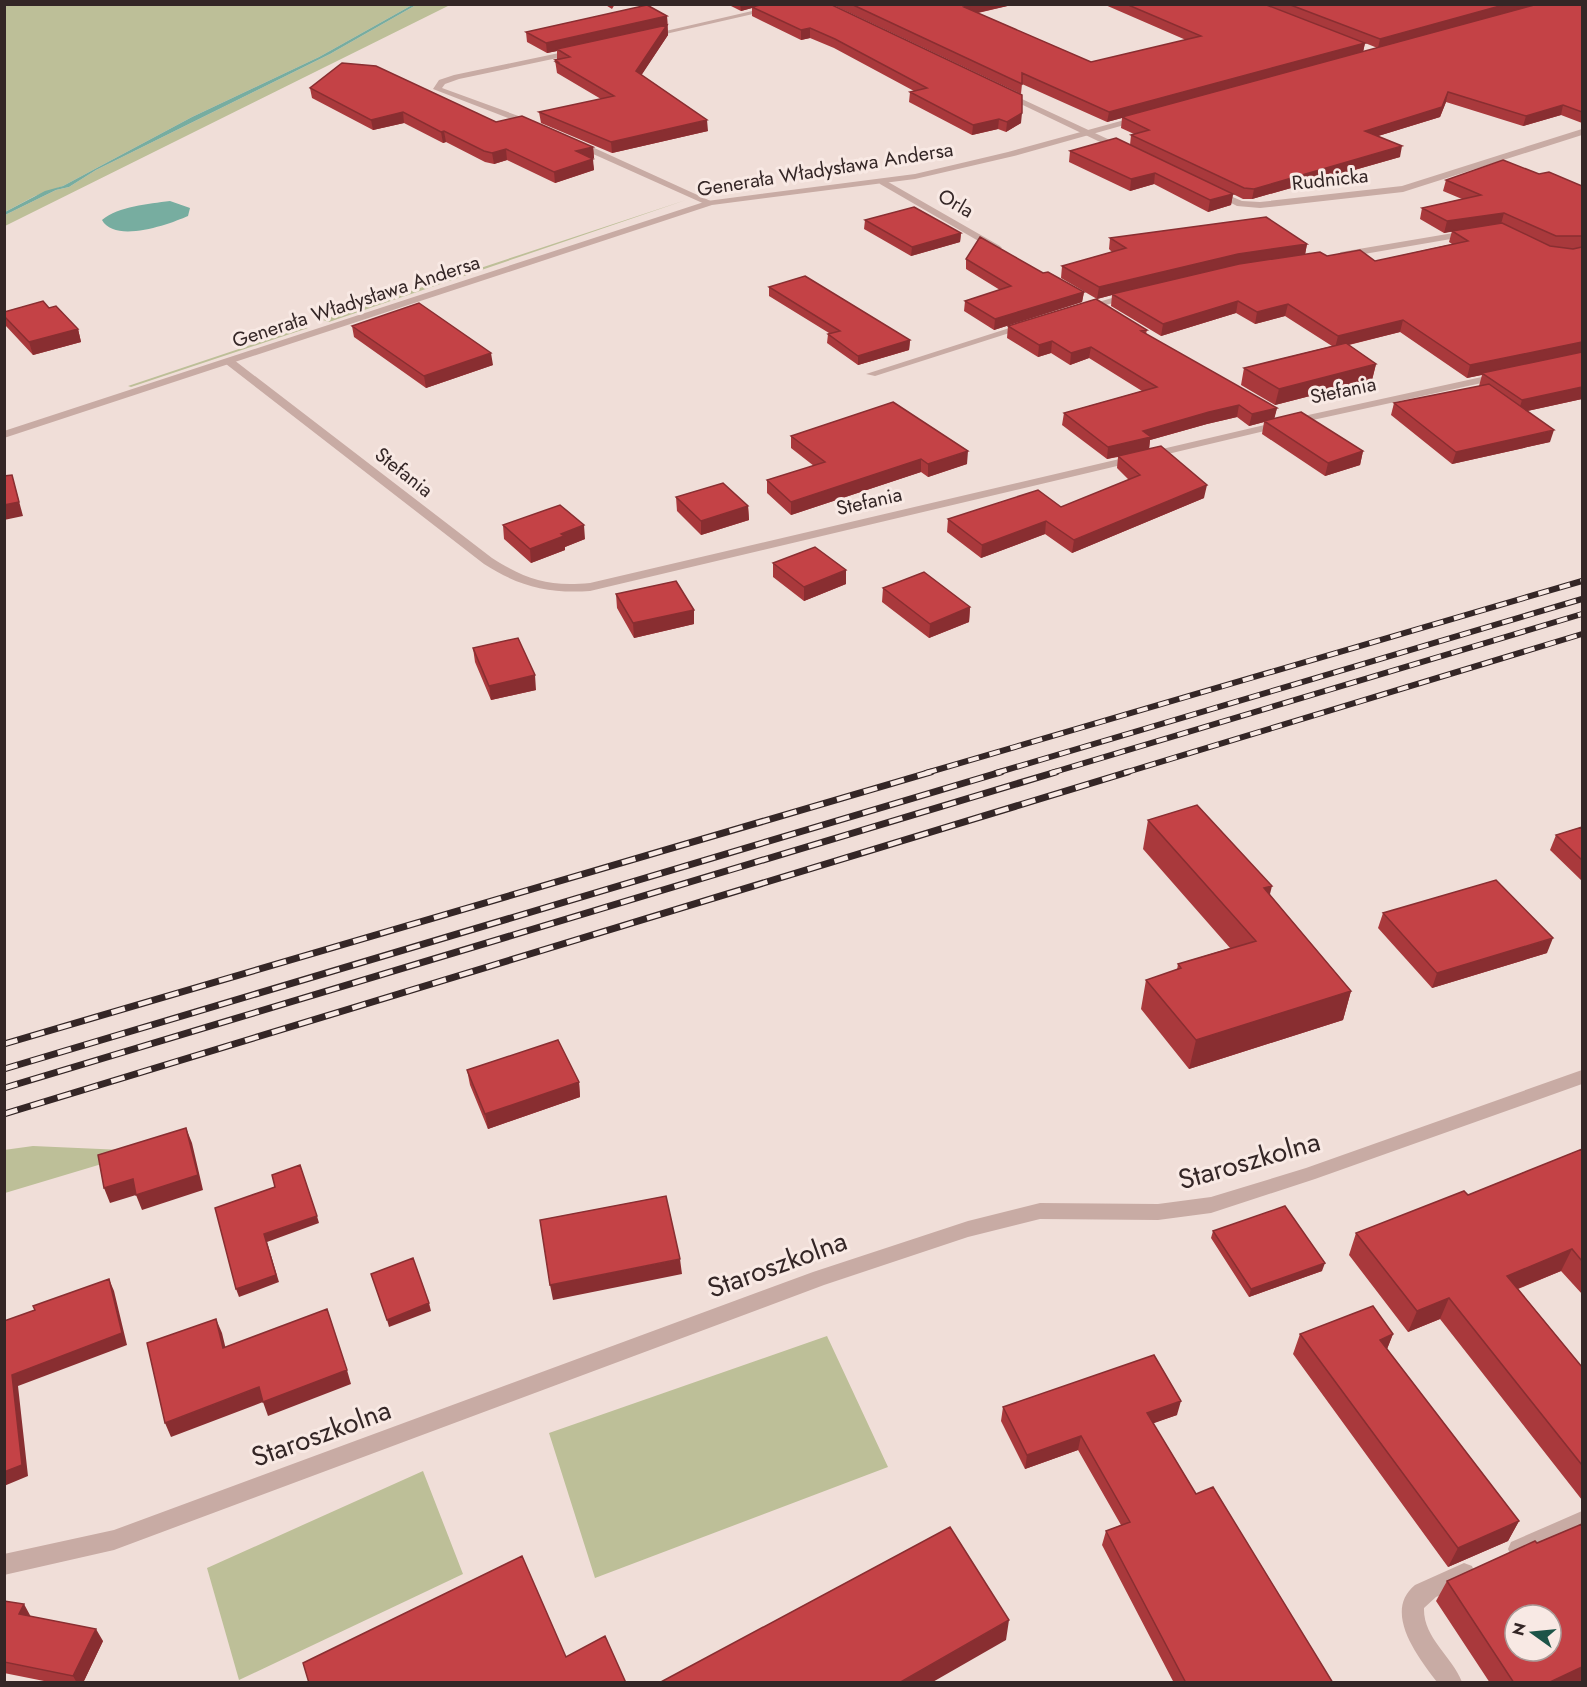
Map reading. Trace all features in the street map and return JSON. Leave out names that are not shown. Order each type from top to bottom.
[{"type":"street","points":[[635,39],[794,4]]},
{"type":"street","points":[[538,127],[445,94],[437,89],[442,82],[588,49]]},
{"type":"street","points":[[1000,91],[1129,152]]},
{"type":"street","name":"Generała Władysława Andersa","points":[[4,435],[710,203],[765,194],[882,182],[976,162],[1143,117]]},
{"type":"street","name":"Rudnicka","points":[[1202,186],[1240,204],[1260,205],[1403,189],[1582,132]]},
{"type":"street","points":[[571,141],[710,203]]},
{"type":"street","name":"Orla","points":[[882,182],[1003,251]]},
{"type":"street","points":[[1333,256],[1480,232]]},
{"type":"street","points":[[1073,311],[1140,293]]},
{"type":"street","points":[[1085,298],[1115,316]]},
{"type":"street","points":[[871,374],[1040,322]]},
{"type":"street","name":"Stefania","points":[[230,362],[488,561],[528,585],[542,588],[590,587],[1290,422],[1512,373]]},
{"type":"street","points":[[1272,411],[1290,422]]},
{"type":"street","name":"Staroszkolna","points":[[4,1565],[114,1540],[820,1278],[968,1229],[1018,1215],[1040,1212],[1158,1212],[1211,1205],[1309,1174],[1582,1077]]},
{"type":"street","points":[[1500,1558],[1582,1521]]},
{"type":"street","points":[[1451,1683],[1424,1644],[1415,1627],[1411,1612],[1416,1598],[1427,1590],[1479,1567]]},
{"type":"green space","points":[[4,5],[412,5],[319,57],[192,117],[63,186],[35,196],[5,212]]},
{"type":"green space","points":[[416,5],[450,5],[5,226],[5,215],[56,190],[69,187],[96,170],[330,54]]},
{"type":"green space","points":[[686,200],[329,322],[323,320]]},
{"type":"green space","points":[[305,327],[308,328],[131,387],[128,386]]},
{"type":"green space","points":[[33,1146],[145,1151],[5,1193],[4,1150]]},
{"type":"green space","points":[[827,1336],[888,1467],[595,1578],[549,1433]]},
{"type":"green space","points":[[423,1471],[463,1574],[239,1680],[207,1568]]},
{"type":"water","points":[[412,5],[416,5],[330,54],[96,170],[69,187],[56,190],[5,215],[5,212],[45,191],[63,186],[192,117],[319,57]]},
{"type":"water","points":[[170,201],[190,208],[188,216],[156,227],[130,231],[118,231],[109,227],[102,220],[125,209]]},
{"type":"building","points":[[764,4],[830,4],[1022,95],[1022,113],[1007,122],[999,119],[973,125],[910,92],[927,88],[835,39],[810,28],[801,30],[752,7]]},
{"type":"building","points":[[851,4],[976,4],[964,7],[1091,62],[1201,36],[1126,4],[1264,4],[1365,43],[1109,112],[1022,73],[1022,84]]},
{"type":"building","points":[[1288,4],[1507,4],[1380,39]]},
{"type":"building","points":[[1538,4],[1582,4],[1582,112],[1563,105],[1526,116],[1448,92],[1442,107],[1365,131],[1402,146],[1254,189],[1244,188],[1131,135],[1149,130],[1122,117]]},
{"type":"building","points":[[647,5],[667,16],[546,43],[526,32]]},
{"type":"building","points":[[667,25],[636,71],[707,120],[611,142],[539,112],[614,96],[556,62],[558,62],[555,60],[570,57],[557,49]]},
{"type":"building","points":[[342,63],[376,66],[496,122],[522,116],[593,147],[576,151],[593,159],[554,172],[506,149],[492,153],[484,151],[403,112],[371,120],[310,88]]},
{"type":"building","points":[[1116,138],[1233,194],[1210,200],[1155,173],[1131,179],[1070,151]]},
{"type":"building","points":[[1503,160],[1539,174],[1549,172],[1582,186],[1582,236],[1556,236],[1504,213],[1447,221],[1422,208],[1481,195],[1446,180]]},
{"type":"building","points":[[914,207],[961,233],[912,247],[865,220]]},
{"type":"building","points":[[1266,217],[1307,244],[1238,254],[1099,287],[1062,266],[1126,248],[1110,238]]},
{"type":"building","points":[[1502,223],[1550,246],[1573,249],[1582,247],[1582,342],[1470,365],[1403,320],[1338,336],[1288,304],[1257,312],[1238,301],[1163,324],[1112,294],[1239,264],[1320,252],[1327,256],[1360,250],[1375,261],[1468,241],[1452,231]]},
{"type":"building","points":[[980,237],[1043,273],[1048,272],[1084,292],[995,319],[965,301],[1011,286],[966,259]]},
{"type":"building","points":[[805,276],[910,340],[858,356],[828,334],[840,331],[769,287]]},
{"type":"building","points":[[1096,299],[1147,330],[1141,331],[1277,408],[1252,414],[1239,405],[1143,431],[1151,437],[1108,447],[1064,413],[1157,387],[1091,347],[1071,353],[1052,341],[1039,345],[1008,326]]},
{"type":"building","points":[[43,301],[49,308],[56,306],[78,329],[29,342],[4,316],[4,312]]},
{"type":"building","points":[[419,303],[491,353],[424,376],[352,326]]},
{"type":"building","points":[[1346,343],[1376,364],[1279,389],[1244,368]]},
{"type":"building","points":[[1582,352],[1582,387],[1522,400],[1482,373]]},
{"type":"building","points":[[1489,384],[1554,430],[1456,452],[1394,403]]},
{"type":"building","points":[[893,402],[968,451],[928,464],[921,459],[791,502],[767,480],[825,462],[791,436]]},
{"type":"building","points":[[1301,412],[1363,451],[1328,463],[1264,421]]},
{"type":"building","points":[[1161,446],[1207,485],[1074,540],[1046,521],[982,545],[948,519],[1038,490],[1061,507],[1140,475],[1118,456]]},
{"type":"building","points":[[12,475],[19,502],[4,505],[4,476]]},
{"type":"building","points":[[723,483],[748,506],[701,521],[676,497]]},
{"type":"building","points":[[560,505],[584,525],[561,534],[564,536],[530,549],[503,525]]},
{"type":"building","points":[[815,547],[846,570],[804,587],[773,563]]},
{"type":"building","points":[[924,572],[970,607],[930,624],[883,588]]},
{"type":"building","points":[[676,581],[694,610],[633,623],[616,594]]},
{"type":"building","points":[[518,638],[535,675],[489,686],[473,648]]},
{"type":"building","points":[[1197,805],[1272,886],[1264,888],[1351,991],[1196,1040],[1146,980],[1181,968],[1178,964],[1256,941],[1148,820]]},
{"type":"building","points":[[1582,827],[1582,860],[1556,835]]},
{"type":"building","points":[[1496,880],[1553,938],[1437,973],[1383,913]]},
{"type":"building","points":[[558,1040],[579,1082],[485,1114],[467,1070]]},
{"type":"building","points":[[186,1128],[198,1175],[136,1195],[133,1179],[104,1188],[98,1155]]},
{"type":"building","points":[[1582,1149],[1582,1261],[1572,1249],[1507,1276],[1582,1367],[1582,1465],[1449,1298],[1417,1311],[1356,1233],[1464,1191],[1468,1195]]},
{"type":"building","points":[[300,1165],[317,1216],[264,1234],[276,1275],[236,1289],[215,1208],[275,1187],[272,1175]]},
{"type":"building","points":[[666,1196],[680,1259],[550,1285],[540,1220]]},
{"type":"building","points":[[1285,1206],[1325,1263],[1251,1289],[1213,1231]]},
{"type":"building","points":[[413,1258],[429,1303],[387,1320],[371,1274]]},
{"type":"building","points":[[109,1279],[122,1333],[12,1375],[22,1465],[4,1472],[4,1321],[35,1310],[33,1306]]},
{"type":"building","points":[[1373,1306],[1393,1334],[1380,1340],[1519,1521],[1458,1548],[1300,1334]]},
{"type":"building","points":[[327,1309],[347,1370],[263,1402],[259,1387],[165,1423],[147,1343],[216,1319],[223,1348]]},
{"type":"building","points":[[1154,1355],[1181,1401],[1147,1413],[1196,1494],[1213,1487],[1333,1683],[1186,1683],[1106,1531],[1130,1522],[1081,1436],[1027,1455],[1003,1407]]},
{"type":"building","points":[[1582,1524],[1582,1667],[1548,1683],[1514,1683],[1447,1581],[1535,1541],[1537,1543]]},
{"type":"building","points":[[950,1527],[1009,1620],[899,1683],[659,1683]]},
{"type":"building","points":[[522,1556],[566,1657],[605,1636],[626,1683],[309,1683],[303,1663]]},
{"type":"building","points":[[4,1601],[24,1604],[19,1614],[96,1629],[73,1676],[4,1662]]},
{"type":"railway","points":[[926,773],[1582,581]]},
{"type":"railway","points":[[996,773],[1582,599]]},
{"type":"railway","points":[[1051,773],[1582,614]]},
{"type":"railway","points":[[1124,773],[1582,634]]},
{"type":"railway","points":[[4,1044],[931,772]]},
{"type":"railway","points":[[4,1069],[1001,772]]},
{"type":"railway","points":[[4,1088],[1056,772]]},
{"type":"railway","points":[[4,1114],[1128,772]]}]
